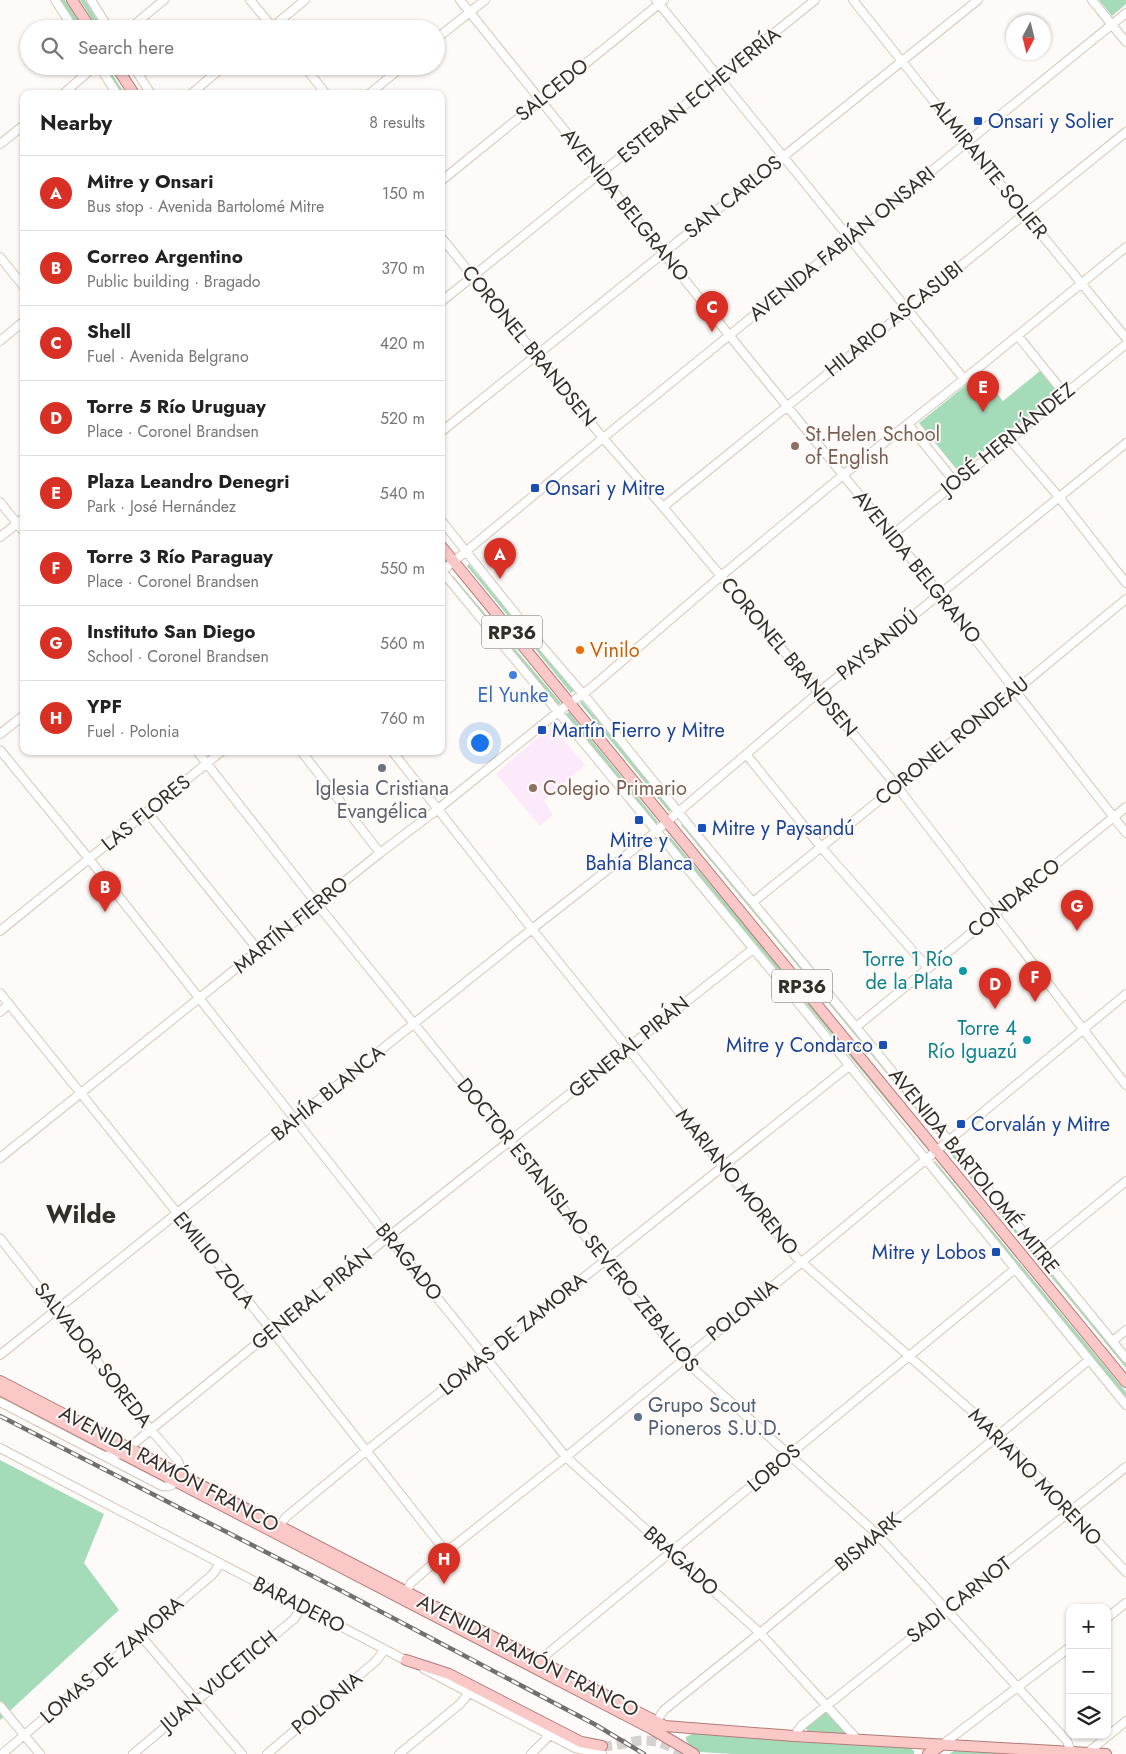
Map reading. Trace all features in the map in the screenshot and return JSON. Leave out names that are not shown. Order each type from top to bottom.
[{"type":"main road","points":[[73,1],[85,20]]},
{"type":"main road","points":[[122,75],[131,90]]},
{"type":"main road","name":"AVENIDA BARTOLOMÉ MITRE","points":[[445,551],[1126,1382]]},
{"type":"main road","name":"AVENIDA RAMÓN FRANCO","points":[[0,1381],[125,1451]]},
{"type":"main road","name":"AVENIDA RAMÓN FRANCO","points":[[0,1390],[178,1478],[654,1725],[694,1754]]},
{"type":"main road","points":[[406,1660],[449,1674],[581,1742],[602,1750]]},
{"type":"main road","name":"AVENIDA RAMÓN FRANCO","points":[[654,1725],[671,1728],[794,1736],[1106,1754]]},
{"type":"main road","points":[[928,1754],[942,1745]]},
{"type":"street","points":[[55,0],[68,20]]},
{"type":"street","points":[[91,0],[103,20]]},
{"type":"street","points":[[141,20],[164,0]]},
{"type":"street","points":[[250,0],[266,20]]},
{"type":"street","points":[[281,20],[305,0]]},
{"type":"street","name":"AVENIDA BELGRANO","points":[[460,0],[786,406],[940,594],[1126,833]]},
{"type":"street","points":[[445,32],[485,0]]},
{"type":"street","name":"ESTEBAN ECHEVERRÍA","points":[[445,299],[815,0]]},
{"type":"street","name":"ALMIRANTE SOLIER","points":[[853,0],[967,144],[1126,338]]},
{"type":"street","name":"SAN CARLOS","points":[[445,429],[978,0]]},
{"type":"street","points":[[1092,0],[1126,42]]},
{"type":"street","points":[[660,1],[782,157],[964,379]]},
{"type":"street","name":"SALCEDO","points":[[445,178],[660,1]]},
{"type":"street","name":"AVENIDA FABIÁN ONSARI","points":[[445,569],[729,335],[849,240],[1126,13]]},
{"type":"street","points":[[68,90],[86,75]]},
{"type":"street","points":[[103,75],[114,90]]},
{"type":"street","points":[[139,75],[148,90]]},
{"type":"street","points":[[196,90],[213,75]]},
{"type":"street","points":[[311,75],[323,90]]},
{"type":"street","points":[[374,90],[392,75]]},
{"type":"street","points":[[0,144],[20,128]]},
{"type":"street","name":"HILARIO ASCASUBI","points":[[663,507],[1126,132]]},
{"type":"street","name":"CORONEL BRANDSEN","points":[[445,242],[603,438],[896,785],[1126,1085]]},
{"type":"street","name":"MARTÍN FIERRO","points":[[0,1158],[380,852],[438,809],[583,694],[843,475],[1018,336],[1126,247]]},
{"type":"street","points":[[0,258],[20,282]]},
{"type":"street","points":[[0,341],[20,324]]},
{"type":"street","points":[[1018,336],[1064,393]]},
{"type":"street","name":"JOSÉ HERNÁNDEZ","points":[[892,535],[1126,344]]},
{"type":"street","points":[[908,424],[955,482]]},
{"type":"street","points":[[1009,439],[1059,497],[1126,583]]},
{"type":"street","name":"PAYSANDÚ","points":[[656,832],[819,692],[1126,443]]},
{"type":"street","points":[[0,502],[20,527]]},
{"type":"street","points":[[0,537],[20,521]]},
{"type":"street","name":"AVENIDA BARTOLOMÉ MITRE","points":[[445,525],[534,637],[583,694],[1126,1358]]},
{"type":"street","name":"AVENIDA BARTOLOMÉ MITRE","points":[[445,575],[1126,1405]]},
{"type":"street","name":"CORONEL RONDEAU","points":[[753,902],[1126,599]]},
{"type":"street","points":[[0,734],[20,718]]},
{"type":"street","name":"BRAGADO","points":[[0,750],[90,860],[388,1237],[566,1457],[760,1633],[857,1739]]},
{"type":"street","points":[[746,754],[820,847],[928,968]]},
{"type":"street","name":"DOCTOR ESTANISLAO SEVERO ZEBALLOS","points":[[200,755],[316,904],[510,1142],[683,1359],[877,1534],[1067,1741],[1072,1753]]},
{"type":"street","name":"LAS FLORES","points":[[0,931],[217,755]]},
{"type":"street","points":[[304,755],[380,852]]},
{"type":"street","name":"MARIANO MORENO","points":[[395,755],[532,929],[802,1262],[999,1435],[1126,1572]]},
{"type":"street","name":"CONDARCO","points":[[856,1027],[1126,807]]},
{"type":"street","points":[[147,812],[258,951]]},
{"type":"street","name":"BAHÍA BLANCA","points":[[0,1355],[656,832]]},
{"type":"street","name":"GENERAL PIRÁN","points":[[125,1451],[388,1237],[753,949]]},
{"type":"street","name":"EMILIO ZOLA","points":[[0,993],[446,1552]]},
{"type":"street","name":"POLONIA","points":[[403,1596],[411,1584],[446,1552],[566,1457],[1126,994]]},
{"type":"street","points":[[0,1012],[9,1004]]},
{"type":"street","name":"LOMAS DE ZAMORA","points":[[277,1529],[286,1518],[366,1451],[849,1066]]},
{"type":"street","points":[[1039,1252],[1126,1181]]},
{"type":"street","name":"SALVADOR SOREDA","points":[[0,1238],[57,1308],[151,1430],[178,1461],[180,1466],[178,1478]]},
{"type":"street","name":"LOBOS","points":[[539,1666],[547,1654],[1015,1269]]},
{"type":"street","points":[[1112,1341],[1126,1330]]},
{"type":"street","name":"BISMARK","points":[[654,1725],[664,1710],[760,1633],[1089,1360]]},
{"type":"street","points":[[0,1402],[162,1486],[169,1487],[178,1478]]},
{"type":"street","name":"BARADERO","points":[[0,1448],[550,1736],[575,1748],[602,1750]]},
{"type":"street","points":[[105,1456],[125,1451]]},
{"type":"street","name":"SADI CARNOT","points":[[794,1736],[801,1726],[1126,1467]]},
{"type":"street","name":"LOMAS DE ZAMORA","points":[[2,1754],[212,1575],[220,1564]]},
{"type":"street","points":[[1111,1615],[1126,1603]]},
{"type":"street","name":"JUAN VUCETICH","points":[[133,1754],[294,1618],[302,1607]]},
{"type":"street","points":[[140,1635],[242,1754]]},
{"type":"street","name":"POLONIA","points":[[266,1754],[376,1661],[385,1649]]},
{"type":"street","points":[[942,1745],[1067,1649]]},
{"type":"street","points":[[403,1752],[460,1704],[468,1693]]},
{"type":"street","points":[[0,1706],[40,1754]]},
{"type":"street","points":[[1087,1753],[1126,1721]]},
{"type":"street","points":[[531,1754],[550,1736]]},
{"type":"shaded area","name":"Colegio Primario","points":[[549,728],[554,728],[585,765],[544,801],[553,815],[540,826],[496,774]]},
{"type":"green space","points":[[60,0],[65,0],[78,20],[73,20]]},
{"type":"green space","points":[[80,0],[85,0],[97,20],[92,20]]},
{"type":"green space","points":[[1099,0],[1126,0],[1126,4],[1112,16]]},
{"type":"green space","points":[[110,75],[113,75],[122,90],[119,90]]},
{"type":"green space","points":[[1041,370],[1059,392],[958,471],[919,423],[981,373],[1003,401]]},
{"type":"green space","points":[[469,564],[574,691],[571,693],[467,566]]},
{"type":"green space","points":[[453,576],[561,703],[558,705],[451,578]]},
{"type":"green space","points":[[582,701],[672,809],[669,812],[580,703]]},
{"type":"green space","points":[[569,712],[658,822],[656,824],[565,714]]},
{"type":"green space","points":[[683,824],[940,1132],[937,1134],[681,825]]},
{"type":"green space","points":[[668,834],[925,1142],[924,1145],[666,837]]},
{"type":"green space","points":[[950,1150],[1126,1364],[1126,1368],[948,1151]]},
{"type":"green space","points":[[935,1161],[1126,1392],[1126,1398],[934,1164]]},
{"type":"green space","points":[[0,1460],[104,1514],[84,1563],[119,1610],[0,1720]]},
{"type":"green space","points":[[826,1710],[846,1733],[808,1731],[806,1729],[806,1726]]},
{"type":"green space","points":[[694,1733],[909,1746],[914,1751],[914,1754],[734,1754],[699,1752],[690,1746],[686,1740],[686,1737]]},
{"type":"green space","points":[[956,1750],[1042,1754],[949,1754]]},
{"type":"tunnel","points":[[602,1746],[646,1740],[662,1743],[689,1754]]},
{"type":"railway","points":[[0,1416],[336,1588],[596,1725],[644,1754]]},
{"type":"place","name":"Onsari y Solier","points":[[978,121]]},
{"type":"place","name":"Shell","points":[[712,332]]},
{"type":"place","name":"Plaza Leandro Denegri","points":[[983,412]]},
{"type":"place","name":"St.Helen School of English","points":[[795,446]]},
{"type":"place","name":"Onsari y Mitre","points":[[535,488]]},
{"type":"place","name":"Mitre y Onsari","points":[[500,579]]},
{"type":"place","name":"Vinilo","points":[[580,650]]},
{"type":"place","name":"El Yunke","points":[[513,675]]},
{"type":"place","name":"Martín Fierro y Mitre","points":[[542,730]]},
{"type":"place","name":"Iglesia Cristiana Evangélica","points":[[382,768]]},
{"type":"place","name":"Colegio Primario","points":[[533,788]]},
{"type":"place","name":"Mitre y Bahía Blanca","points":[[639,820]]},
{"type":"place","name":"Mitre y Paysandú","points":[[702,828]]},
{"type":"place","name":"Correo Argentino","points":[[105,912]]},
{"type":"place","name":"Instituto San Diego","points":[[1077,931]]},
{"type":"place","name":"Torre 1 Río de la Plata","points":[[963,971]]},
{"type":"place","name":"Torre 3 Río Paraguay","points":[[1035,1002]]},
{"type":"place","name":"Torre 5 Río Uruguay","points":[[995,1009]]},
{"type":"place","name":"Torre 4 Río Iguazú","points":[[1027,1040]]},
{"type":"place","name":"Mitre y Condarco","points":[[883,1045]]},
{"type":"place","name":"Corvalán y Mitre","points":[[961,1124]]},
{"type":"place","name":"Mitre y Lobos","points":[[996,1252]]},
{"type":"place","name":"Grupo Scout Pioneros S.U.D.","points":[[638,1417]]},
{"type":"place","name":"YPF","points":[[444,1584]]},
{"type":"district","name":"Wilde","points":[[81,1214]]}]
